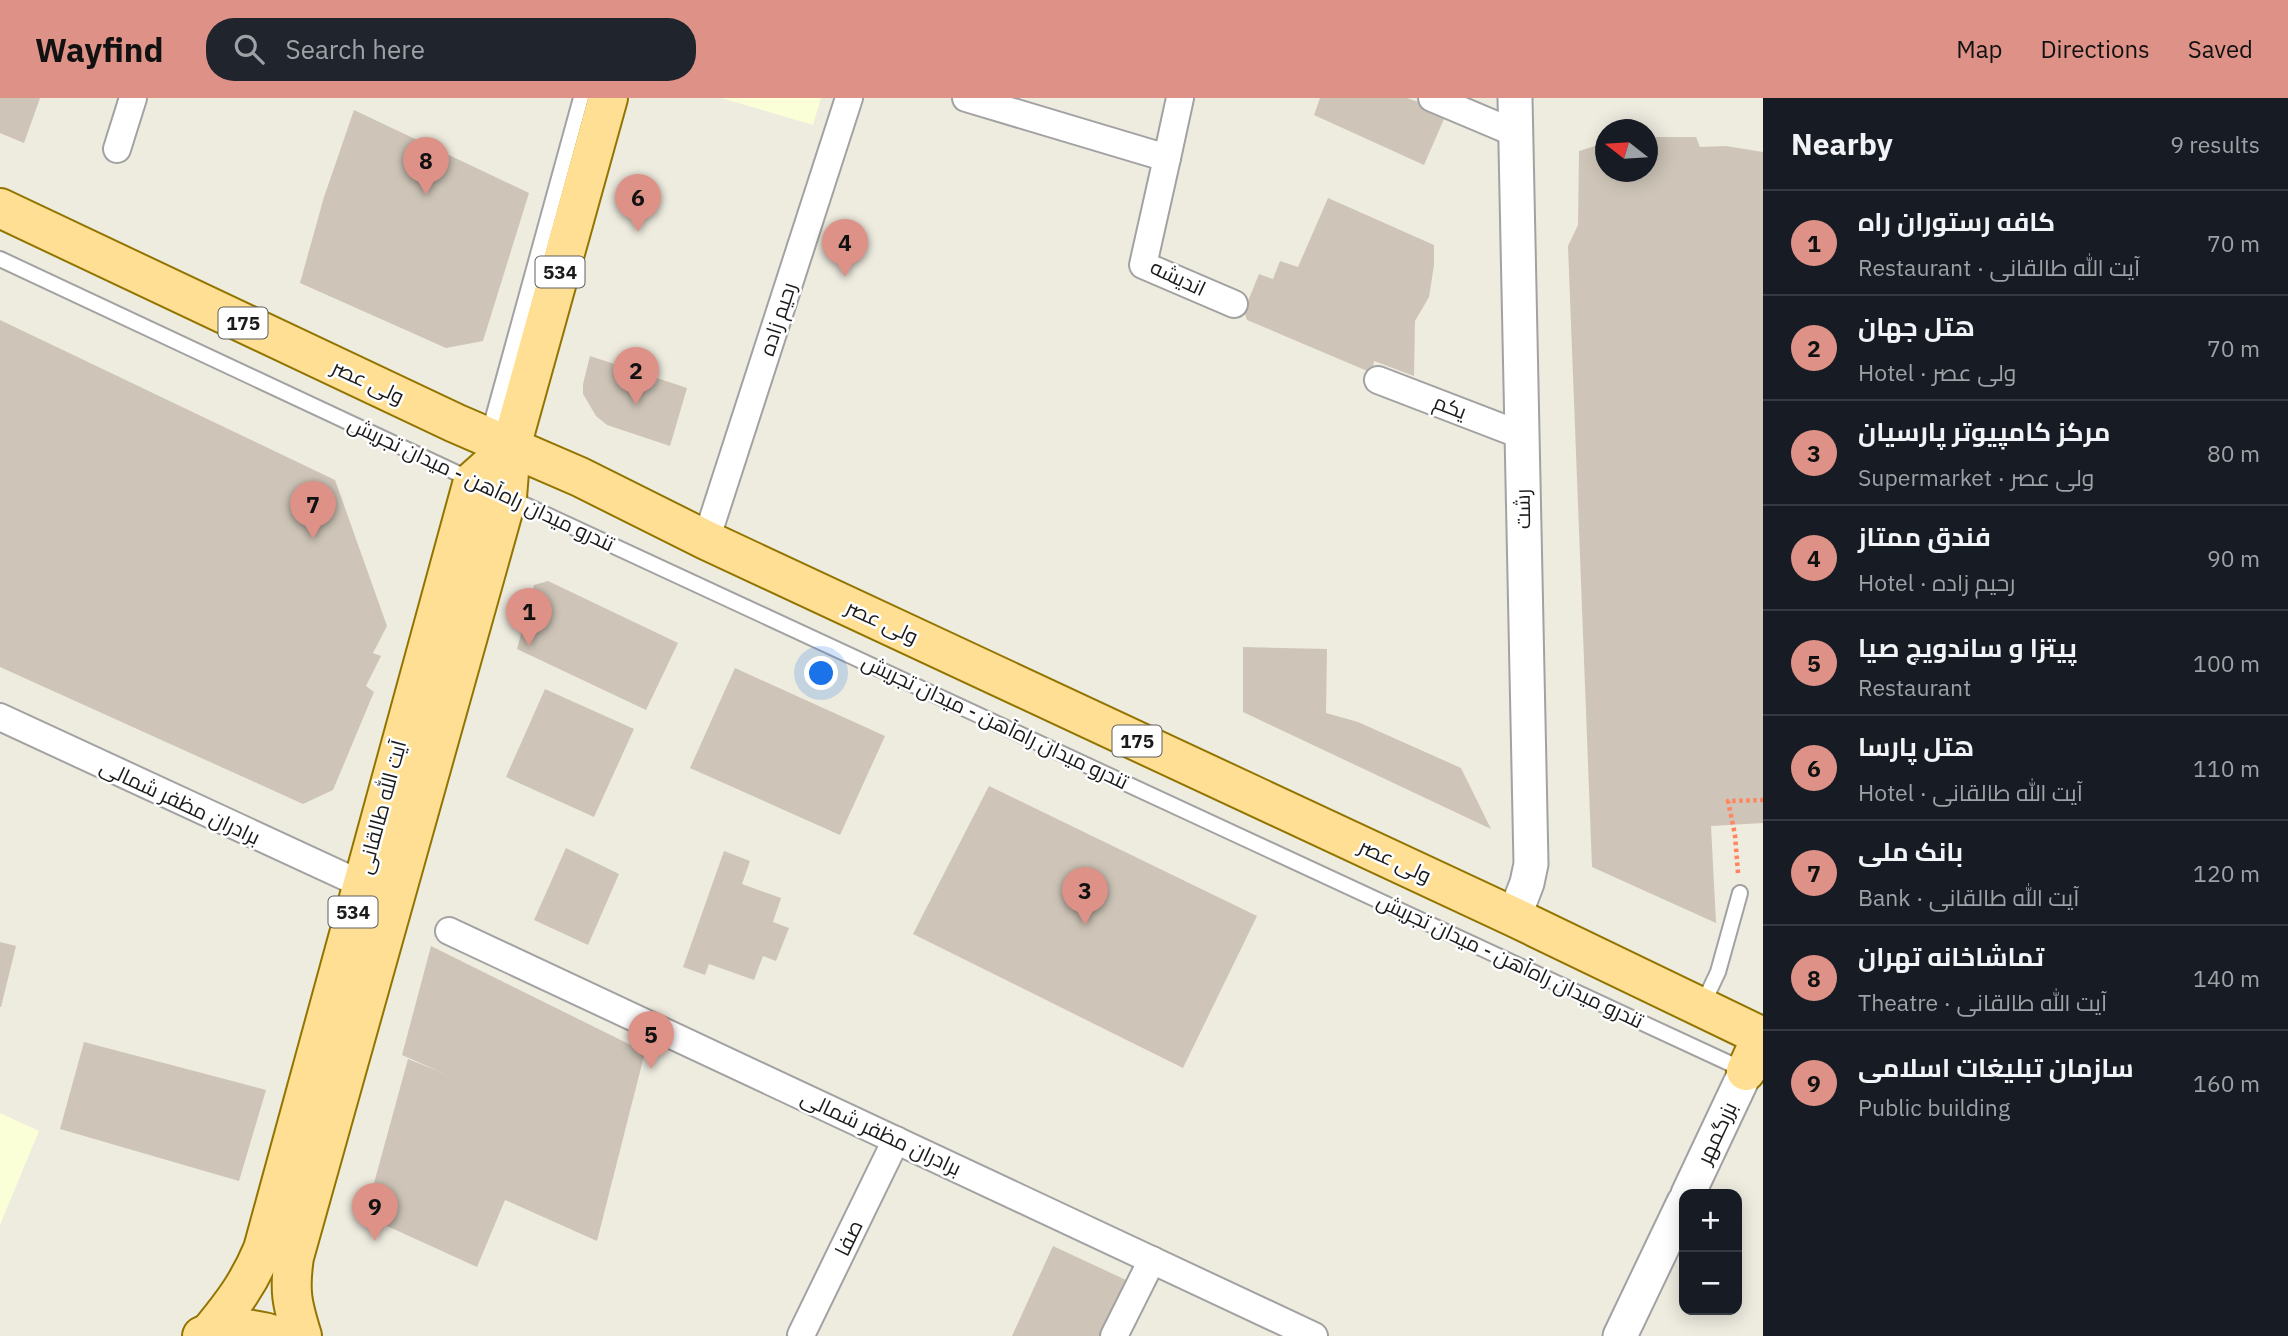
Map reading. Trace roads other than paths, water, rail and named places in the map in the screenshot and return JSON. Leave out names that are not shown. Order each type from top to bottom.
[{"type":"main road","name":"آیت الله طالقانی","points":[[206,1334],[241,1295],[263,1249],[361,884],[608,98]]},
{"type":"main road","name":"ولی عصر","points":[[0,208],[455,423],[490,468],[580,477],[706,540],[1514,917],[1762,1036]]},
{"type":"main road","name":"آیت الله طالقانی","points":[[302,1336],[290,1286],[294,1257],[490,468]]},
{"type":"main road","points":[[1755,1074],[1762,1036]]},
{"type":"main road","points":[[206,1334],[236,1328],[278,1336]]},
{"type":"street","points":[[117,149],[133,98]]},
{"type":"street","name":"رحیم زاده","points":[[706,540],[849,98]]},
{"type":"street","points":[[966,98],[1167,158],[1180,98]]},
{"type":"street","points":[[1432,98],[1515,132]]},
{"type":"street","name":"رشت","points":[[1514,917],[1531,864],[1515,98]]},
{"type":"street","name":"اندیشه","points":[[1167,158],[1143,265],[1234,304]]},
{"type":"street","name":"یکم","points":[[1378,380],[1521,435]]},
{"type":"street","name":"برادران مظفر شمالی","points":[[0,717],[361,884]]},
{"type":"street","name":"برادران مظفر شمالی","points":[[449,931],[1314,1336]]},
{"type":"street","name":"بزرگمهر","points":[[1691,1189],[1755,1074]]},
{"type":"street","name":"صفا","points":[[801,1335],[896,1140]]},
{"type":"street","points":[[1620,1336],[1679,1212]]},
{"type":"street","points":[[1114,1336],[1152,1260]]},
{"type":"lane","points":[[490,468],[581,98]]},
{"type":"lane","name":"تندرو میدان راه‌آهن - میدان تجریش","points":[[0,259],[490,468],[1755,1074]]},
{"type":"lane","points":[[1702,1007],[1718,972],[1740,893]]},
{"type":"place","name":"تماشاخانه تهران","points":[[426,195]]},
{"type":"place","name":"هتل پارسا","points":[[638,232]]},
{"type":"place","name":"فندق ممتاز","points":[[845,277]]},
{"type":"place","name":"هتل جهان","points":[[636,405]]},
{"type":"place","name":"بانک ملی","points":[[313,539]]},
{"type":"place","name":"کافه رستوران راه","points":[[529,646]]},
{"type":"place","name":"مرکز کامپیوتر پارسیان","points":[[1085,925]]},
{"type":"place","name":"پیتزا و ساندویچ صیا","points":[[651,1069]]},
{"type":"place","name":"سازمان تبلیغات اسلامی","points":[[375,1241]]}]
